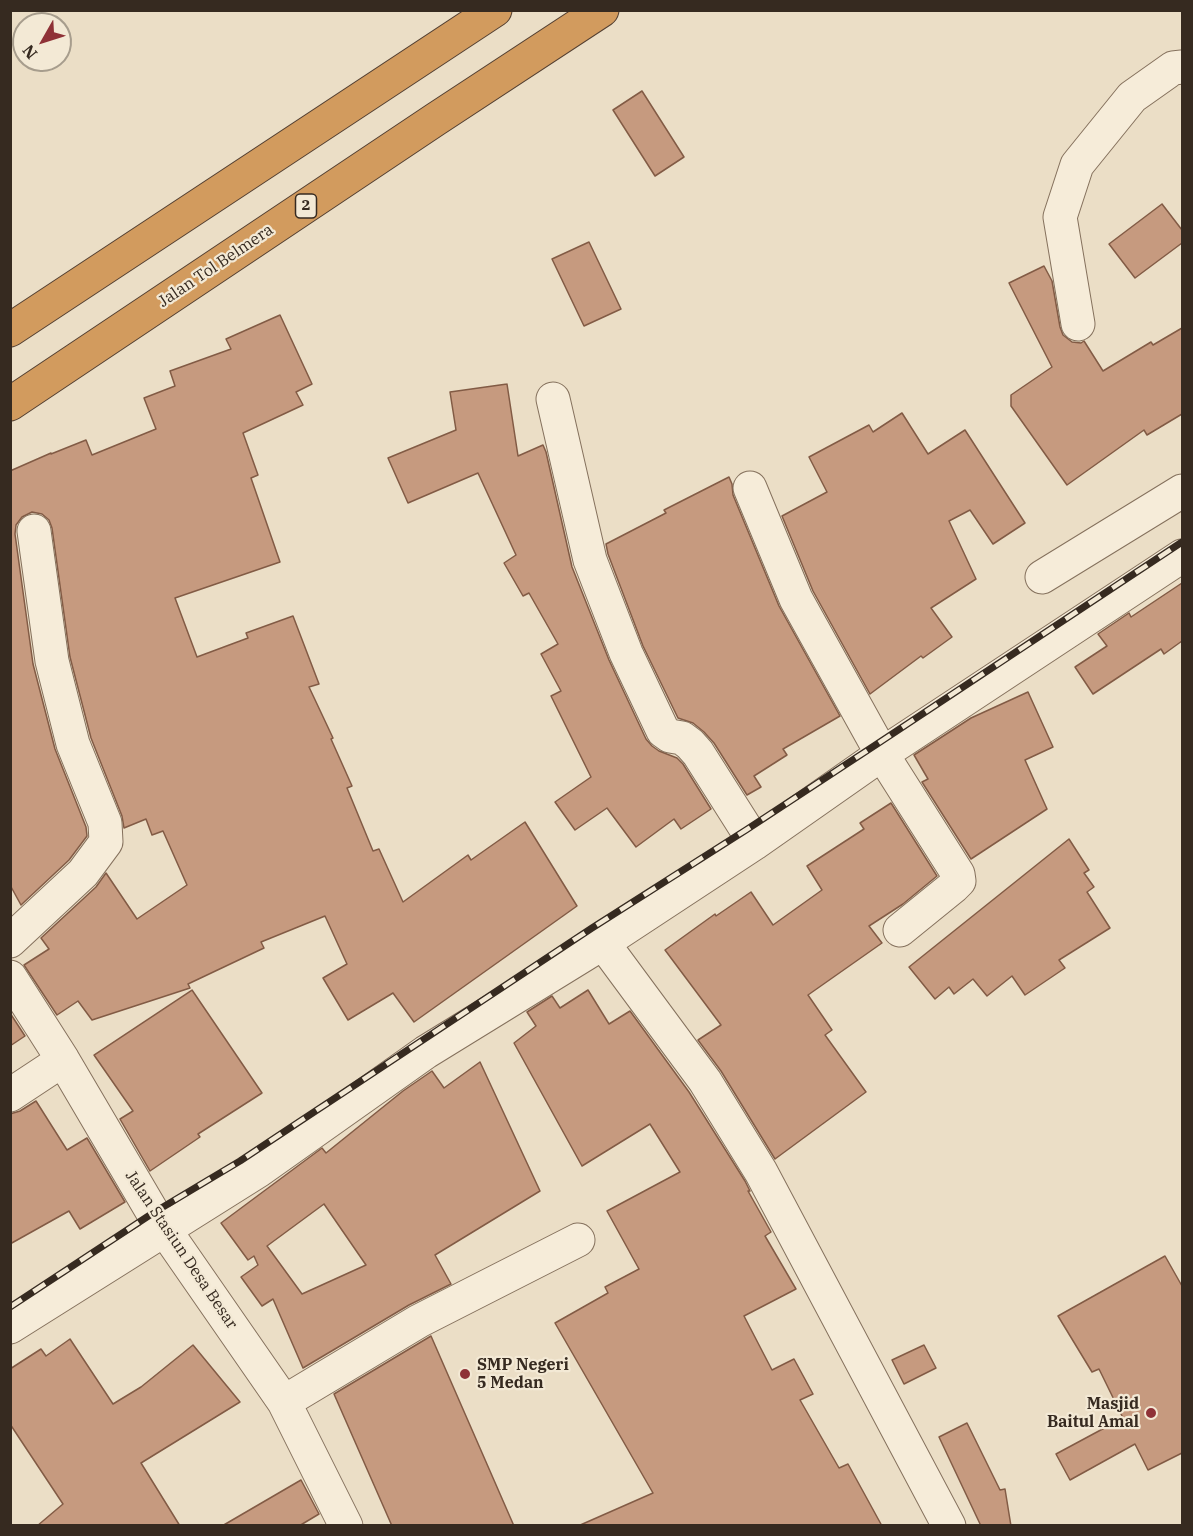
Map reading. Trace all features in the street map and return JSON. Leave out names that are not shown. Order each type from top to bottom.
[{"type":"highway","points":[[10,330],[495,10]]},
{"type":"highway","name":"Jalan Tol Belmera","points":[[10,404],[602,10]]},
{"type":"street","points":[[1078,324],[1060,218],[1077,165],[1132,97],[1173,68],[1182,67]]},
{"type":"street","points":[[553,399],[590,560],[626,652],[663,731],[670,736],[682,738],[698,753],[755,843]]},
{"type":"street","points":[[750,489],[796,599],[882,754],[958,874],[958,881],[953,887],[900,930]]},
{"type":"street","points":[[1042,577],[1182,491]]},
{"type":"street","points":[[10,941],[83,873],[106,842],[105,822],[73,744],[52,661],[34,531]]},
{"type":"street","points":[[10,1327],[258,1171],[426,1052],[603,943],[755,843],[882,754],[1182,556]]},
{"type":"street","points":[[603,943],[705,1082],[761,1172],[949,1526]]},
{"type":"street","name":"Jalan Stasiun Desa Besar","points":[[10,976],[164,1229],[284,1402],[346,1526]]},
{"type":"street","points":[[10,1095],[63,1060]]},
{"type":"street","points":[[284,1402],[419,1321],[578,1240]]},
{"type":"building","points":[[642,91],[684,157],[655,176],[613,110]]},
{"type":"building","points":[[1162,204],[1182,230],[1182,243],[1135,278],[1109,244]]},
{"type":"building","points":[[589,242],[621,309],[584,326],[552,259]]},
{"type":"building","points":[[1044,266],[1052,281],[1063,335],[1072,342],[1084,341],[1103,371],[1151,342],[1153,345],[1182,328],[1182,414],[1147,435],[1144,430],[1067,485],[1011,406],[1011,395],[1052,367],[1009,283]]},
{"type":"building","points":[[280,315],[312,384],[296,392],[303,405],[243,433],[258,475],[251,478],[280,562],[175,598],[197,657],[248,638],[246,633],[293,616],[319,684],[309,687],[352,786],[347,788],[373,851],[379,849],[403,902],[468,855],[471,860],[525,822],[577,906],[414,1022],[393,993],[348,1020],[323,978],[347,964],[325,916],[261,942],[264,948],[188,984],[190,988],[92,1020],[78,1001],[57,1015],[24,965],[49,949],[41,938],[96,887],[106,873],[137,919],[187,885],[163,831],[152,835],[146,819],[124,828],[122,816],[91,738],[70,657],[52,528],[49,520],[42,514],[32,512],[22,517],[16,525],[15,534],[33,664],[55,749],[86,827],[87,836],[69,860],[21,905],[10,885],[10,471],[86,440],[92,455],[156,429],[144,398],[175,386],[170,371],[231,349],[226,339]]},
{"type":"building","points":[[507,384],[518,456],[543,445],[572,567],[609,660],[646,739],[659,751],[677,758],[683,764],[711,809],[681,829],[674,819],[636,847],[607,808],[575,830],[555,802],[591,777],[551,696],[561,691],[541,654],[558,644],[529,593],[523,596],[504,563],[516,555],[478,473],[408,503],[388,458],[456,430],[450,392]]},
{"type":"building","points":[[902,413],[928,454],[965,430],[1025,523],[993,544],[970,510],[949,521],[976,579],[931,608],[952,637],[923,658],[921,656],[870,694],[813,591],[782,516],[827,492],[809,457],[869,425],[873,432]]},
{"type":"building","points":[[729,477],[733,495],[779,606],[840,716],[783,749],[787,755],[754,776],[761,787],[747,795],[714,743],[693,723],[678,718],[643,646],[606,544],[666,513],[664,510]]},
{"type":"building","points":[[1182,583],[1182,641],[1164,654],[1161,649],[1093,694],[1075,667],[1107,646],[1098,634],[1129,613],[1131,617]]},
{"type":"building","points":[[1028,692],[1053,747],[1025,760],[1047,809],[971,859],[922,782],[928,779],[914,755],[971,718]]},
{"type":"building","points":[[891,803],[937,876],[903,904],[869,926],[882,943],[808,995],[832,1030],[825,1035],[866,1092],[775,1159],[721,1071],[698,1040],[721,1025],[665,950],[715,914],[716,916],[751,892],[773,925],[822,890],[807,866],[864,829],[860,823]]},
{"type":"building","points":[[1069,839],[1089,870],[1084,873],[1094,887],[1087,892],[1110,928],[1059,960],[1065,968],[1025,995],[1012,976],[987,996],[973,979],[954,994],[949,987],[935,999],[909,967]]},
{"type":"building","points":[[192,990],[262,1093],[198,1134],[200,1137],[150,1171],[120,1119],[133,1111],[94,1055]]},
{"type":"building","points":[[588,990],[609,1024],[630,1011],[689,1092],[745,1181],[750,1191],[748,1191],[771,1232],[765,1236],[796,1289],[744,1316],[772,1370],[794,1359],[813,1394],[800,1400],[839,1468],[848,1464],[882,1526],[578,1526],[653,1493],[555,1323],[608,1293],[605,1287],[639,1269],[607,1211],[680,1172],[650,1124],[582,1166],[514,1043],[536,1026],[527,1012],[552,996],[560,1008]]},
{"type":"building","points":[[10,1013],[25,1036],[10,1046]]},
{"type":"building","points":[[480,1062],[540,1191],[435,1255],[451,1284],[409,1305],[303,1368],[273,1299],[262,1306],[241,1277],[258,1265],[254,1256],[248,1260],[221,1223],[322,1148],[326,1153],[403,1091],[432,1071],[444,1088]],"holes":[[[324,1204],[366,1265],[302,1294],[267,1246]]]},
{"type":"building","points":[[36,1101],[67,1150],[87,1138],[125,1202],[80,1229],[69,1211],[10,1244],[10,1114]]},
{"type":"building","points":[[1165,1256],[1182,1286],[1182,1453],[1148,1470],[1135,1444],[1070,1480],[1056,1454],[1123,1418],[1099,1369],[1092,1372],[1058,1316]]},
{"type":"building","points":[[431,1336],[514,1526],[392,1526],[334,1394]]},
{"type":"building","points":[[70,1339],[113,1404],[141,1387],[193,1345],[240,1402],[141,1463],[180,1526],[37,1526],[63,1504],[10,1424],[10,1369],[41,1349],[46,1356]]},
{"type":"building","points":[[924,1345],[936,1368],[904,1384],[892,1360]]},
{"type":"building","points":[[967,1423],[1000,1490],[1005,1489],[1011,1526],[981,1526],[939,1437]]},
{"type":"building","points":[[301,1480],[319,1514],[299,1526],[222,1526]]},
{"type":"railway","points":[[10,1307],[153,1213],[240,1161],[1182,542]]},
{"type":"place","name":"SMP Negeri 5 Medan","points":[[465,1374]]},
{"type":"place","name":"Masjid Baitul Amal","points":[[1151,1413]]}]
